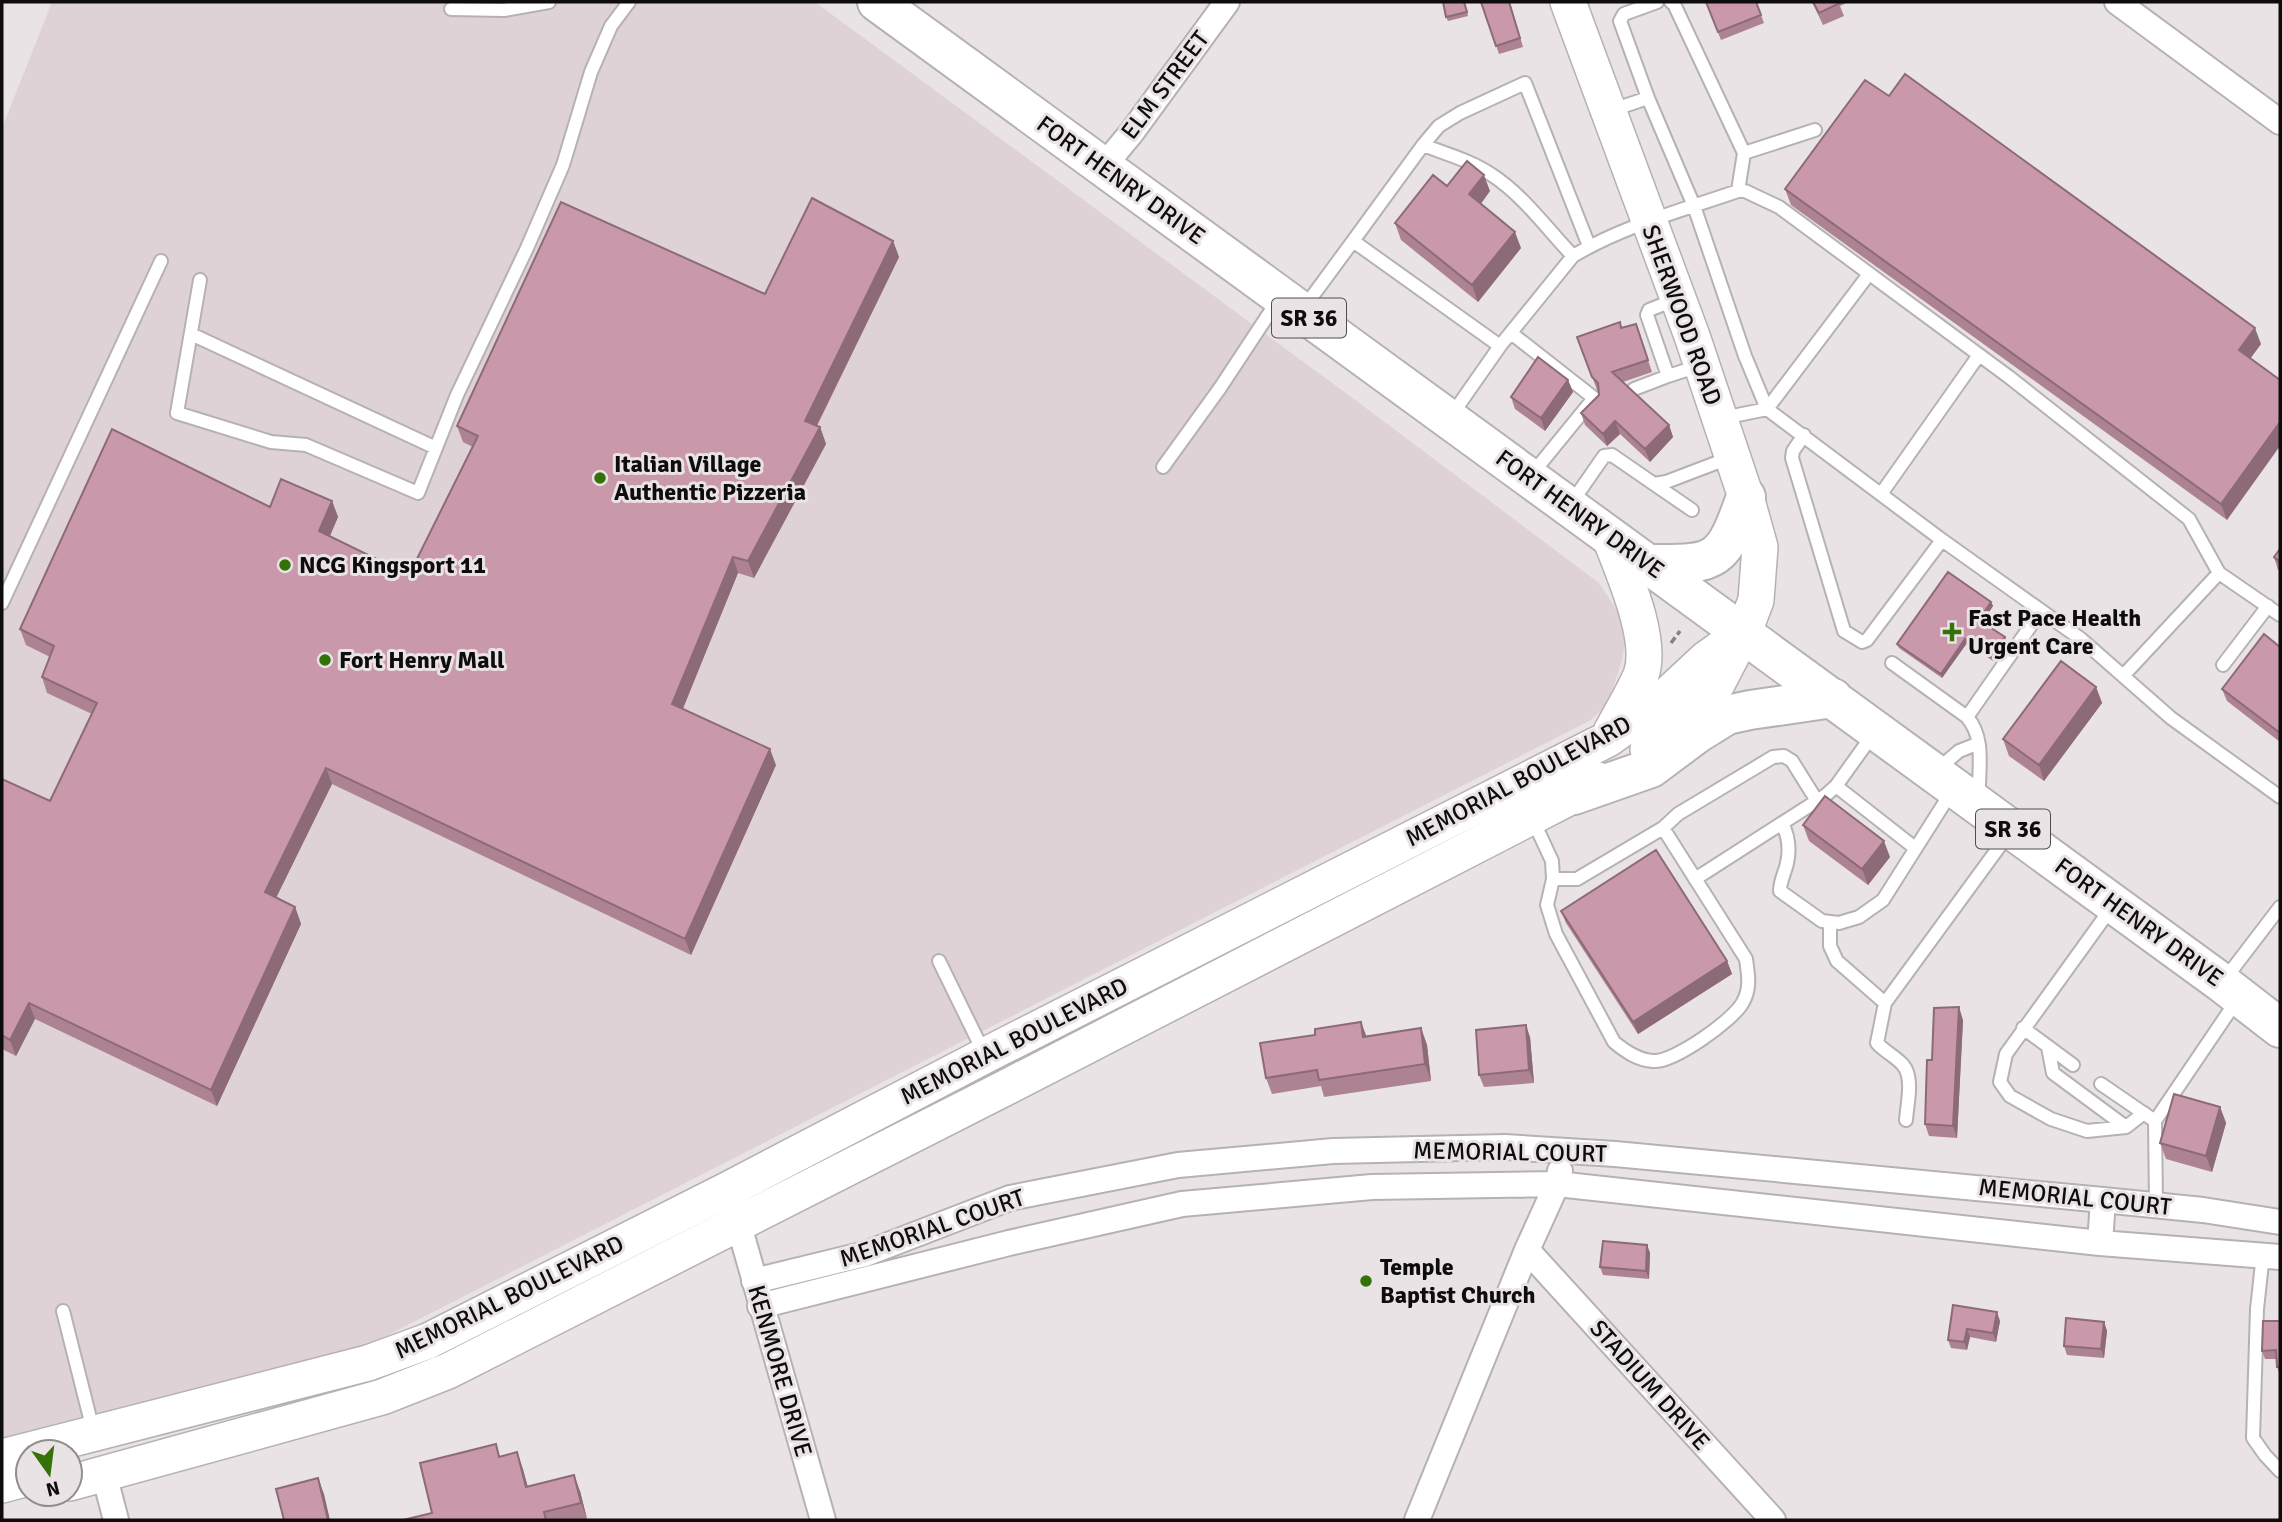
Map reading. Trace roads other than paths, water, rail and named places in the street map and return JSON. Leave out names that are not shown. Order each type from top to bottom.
[{"type":"main road","name":"FORT HENRY DRIVE","points":[[877,2],[1290,305],[1744,632],[2280,1028]]},
{"type":"main road","name":"SHERWOOD ROAD","points":[[1568,2],[1702,365],[1760,547],[1756,600],[1744,632]]},
{"type":"main road","points":[[1650,565],[1678,565],[1711,559],[1726,547],[1730,540],[1746,497]]},
{"type":"main road","points":[[1608,739],[1642,673],[1644,643],[1639,618],[1609,535]]},
{"type":"main road","name":"MEMORIAL BOULEVARD","points":[[84,1479],[383,1396],[423,1382],[734,1206],[986,1055],[1608,739],[1662,700],[1706,659],[1744,632]]},
{"type":"main road","name":"MEMORIAL BOULEVARD","points":[[2,1457],[368,1363],[428,1341],[1006,1088],[1574,795],[1636,758],[1673,731],[1717,684],[1744,632]]},
{"type":"main road","points":[[1574,795],[1651,768],[1727,715],[1833,698]]},
{"type":"main road","points":[[986,1055],[1006,1088]]},
{"type":"main road","points":[[104,1474],[112,1452],[129,1442],[246,1410],[318,1375]]},
{"type":"main road","points":[[84,1452],[94,1433]]},
{"type":"street","name":"ELM STREET","points":[[1103,167],[1132,132],[1227,2]]},
{"type":"street","points":[[2117,2],[2280,122]]},
{"type":"street","name":"MEMORIAL COURT","points":[[754,1281],[865,1254],[1010,1198],[1178,1165],[1333,1151],[1505,1147],[1563,1151],[2156,1205],[2280,1222]]},
{"type":"street","points":[[1417,1520],[1527,1250],[1557,1184],[1563,1151]]},
{"type":"street","points":[[1178,1165],[1182,1204]]},
{"type":"street","name":"MEMORIAL COURT","points":[[761,1306],[1009,1243],[1182,1204],[1372,1187],[1557,1184],[2100,1243],[2271,1256]]},
{"type":"street","points":[[2100,1243],[2103,1200]]},
{"type":"street","name":"KENMORE DRIVE","points":[[734,1206],[823,1520]]},
{"type":"street","name":"STADIUM DRIVE","points":[[1527,1250],[1768,1518]]},
{"type":"street","points":[[104,1474],[116,1520]]},
{"type":"lane","points":[[451,9],[503,10],[549,2]]},
{"type":"lane","points":[[200,280],[177,413],[271,442],[306,445],[418,494],[457,395],[563,165],[591,72],[611,26],[629,2]]},
{"type":"lane","points":[[1657,2],[1624,14],[1620,21],[1648,98],[1694,206],[1745,356],[1767,409],[1942,540],[2081,639],[2171,718],[2280,797]]},
{"type":"lane","points":[[1671,2],[1744,153],[1738,191]]},
{"type":"lane","points":[[1163,467],[1220,388],[1290,305],[1353,241],[1423,145],[1439,126],[1460,113],[1525,83],[1589,246]]},
{"type":"lane","points":[[1608,111],[1648,98]]},
{"type":"lane","points":[[1744,153],[1815,130]]},
{"type":"lane","points":[[1423,145],[1475,165],[1494,176],[1524,203],[1573,256]]},
{"type":"lane","points":[[1449,419],[1500,346],[1573,256],[1589,246],[1648,222],[1738,191],[1745,191],[1779,207],[1979,355],[2189,519],[2218,573],[2280,615]]},
{"type":"lane","points":[[1353,241],[1500,346]]},
{"type":"lane","points":[[2,603],[161,261]]},
{"type":"lane","points":[[1720,419],[1767,409],[1869,274]]},
{"type":"lane","points":[[1668,376],[1647,315],[1649,310],[1678,299]]},
{"type":"lane","points":[[1511,332],[1594,398],[1530,477]]},
{"type":"lane","points":[[191,334],[436,448]]},
{"type":"lane","points":[[1881,494],[1979,355]]},
{"type":"lane","points":[[1634,389],[1702,365]]},
{"type":"lane","points":[[1804,435],[1793,451],[1792,458],[1844,631],[1862,642],[1867,640],[1942,540]]},
{"type":"lane","points":[[1569,506],[1604,456],[1612,455],[1692,510]]},
{"type":"lane","points":[[1654,484],[1667,482],[1733,457]]},
{"type":"lane","points":[[2123,676],[2218,573]]},
{"type":"lane","points":[[2223,665],[2268,606]]},
{"type":"lane","points":[[1968,717],[2041,611]]},
{"type":"lane","points":[[1782,823],[1787,834],[1788,862],[1780,883],[1780,891],[1822,921],[1839,923],[1859,917],[1882,901],[1956,788],[1979,775],[1981,755],[1977,744],[1977,729],[1968,717],[1892,663]]},
{"type":"lane","points":[[1695,879],[1836,786],[1876,730]]},
{"type":"lane","points":[[1956,788],[1956,753],[1977,744]]},
{"type":"lane","points":[[1553,880],[1577,879],[1663,828],[1678,814],[1773,757],[1784,756],[1792,761],[1817,801]]},
{"type":"lane","points":[[1836,786],[1915,848]]},
{"type":"lane","points":[[1532,816],[1552,861],[1553,880],[1547,905],[1556,934],[1614,1042],[1628,1054],[1655,1062],[1680,1053],[1732,1017],[1743,1002],[1749,982],[1746,959],[1663,828]]},
{"type":"lane","points":[[1906,1120],[1909,1074],[1902,1064],[1877,1043],[1885,1003],[2012,829]]},
{"type":"lane","points":[[2114,904],[2006,1054],[2000,1082],[2010,1096],[2051,1119],[2087,1131],[2126,1128],[2150,1117],[2280,907]]},
{"type":"lane","points":[[1830,922],[1830,946],[1837,961],[1885,1003]]},
{"type":"lane","points":[[939,961],[986,1055]]},
{"type":"lane","points":[[2023,1028],[2073,1065]]},
{"type":"lane","points":[[2048,1047],[2053,1073],[2126,1128]]},
{"type":"lane","points":[[2101,1084],[2150,1117]]},
{"type":"lane","points":[[2150,1117],[2156,1205]]},
{"type":"lane","points":[[2271,1256],[2257,1309],[2253,1438],[2280,1471]]},
{"type":"lane","points":[[63,1311],[94,1433]]},
{"type":"place","name":"Italian Village Authentic Pizzeria","points":[[600,478]]},
{"type":"place","name":"NCG Kingsport 11","points":[[285,565]]},
{"type":"place","name":"Fast Pace Health Urgent Care","points":[[1952,632]]},
{"type":"place","name":"Fort Henry Mall","points":[[325,660]]},
{"type":"place","name":"Temple Baptist Church","points":[[1366,1281]]}]
